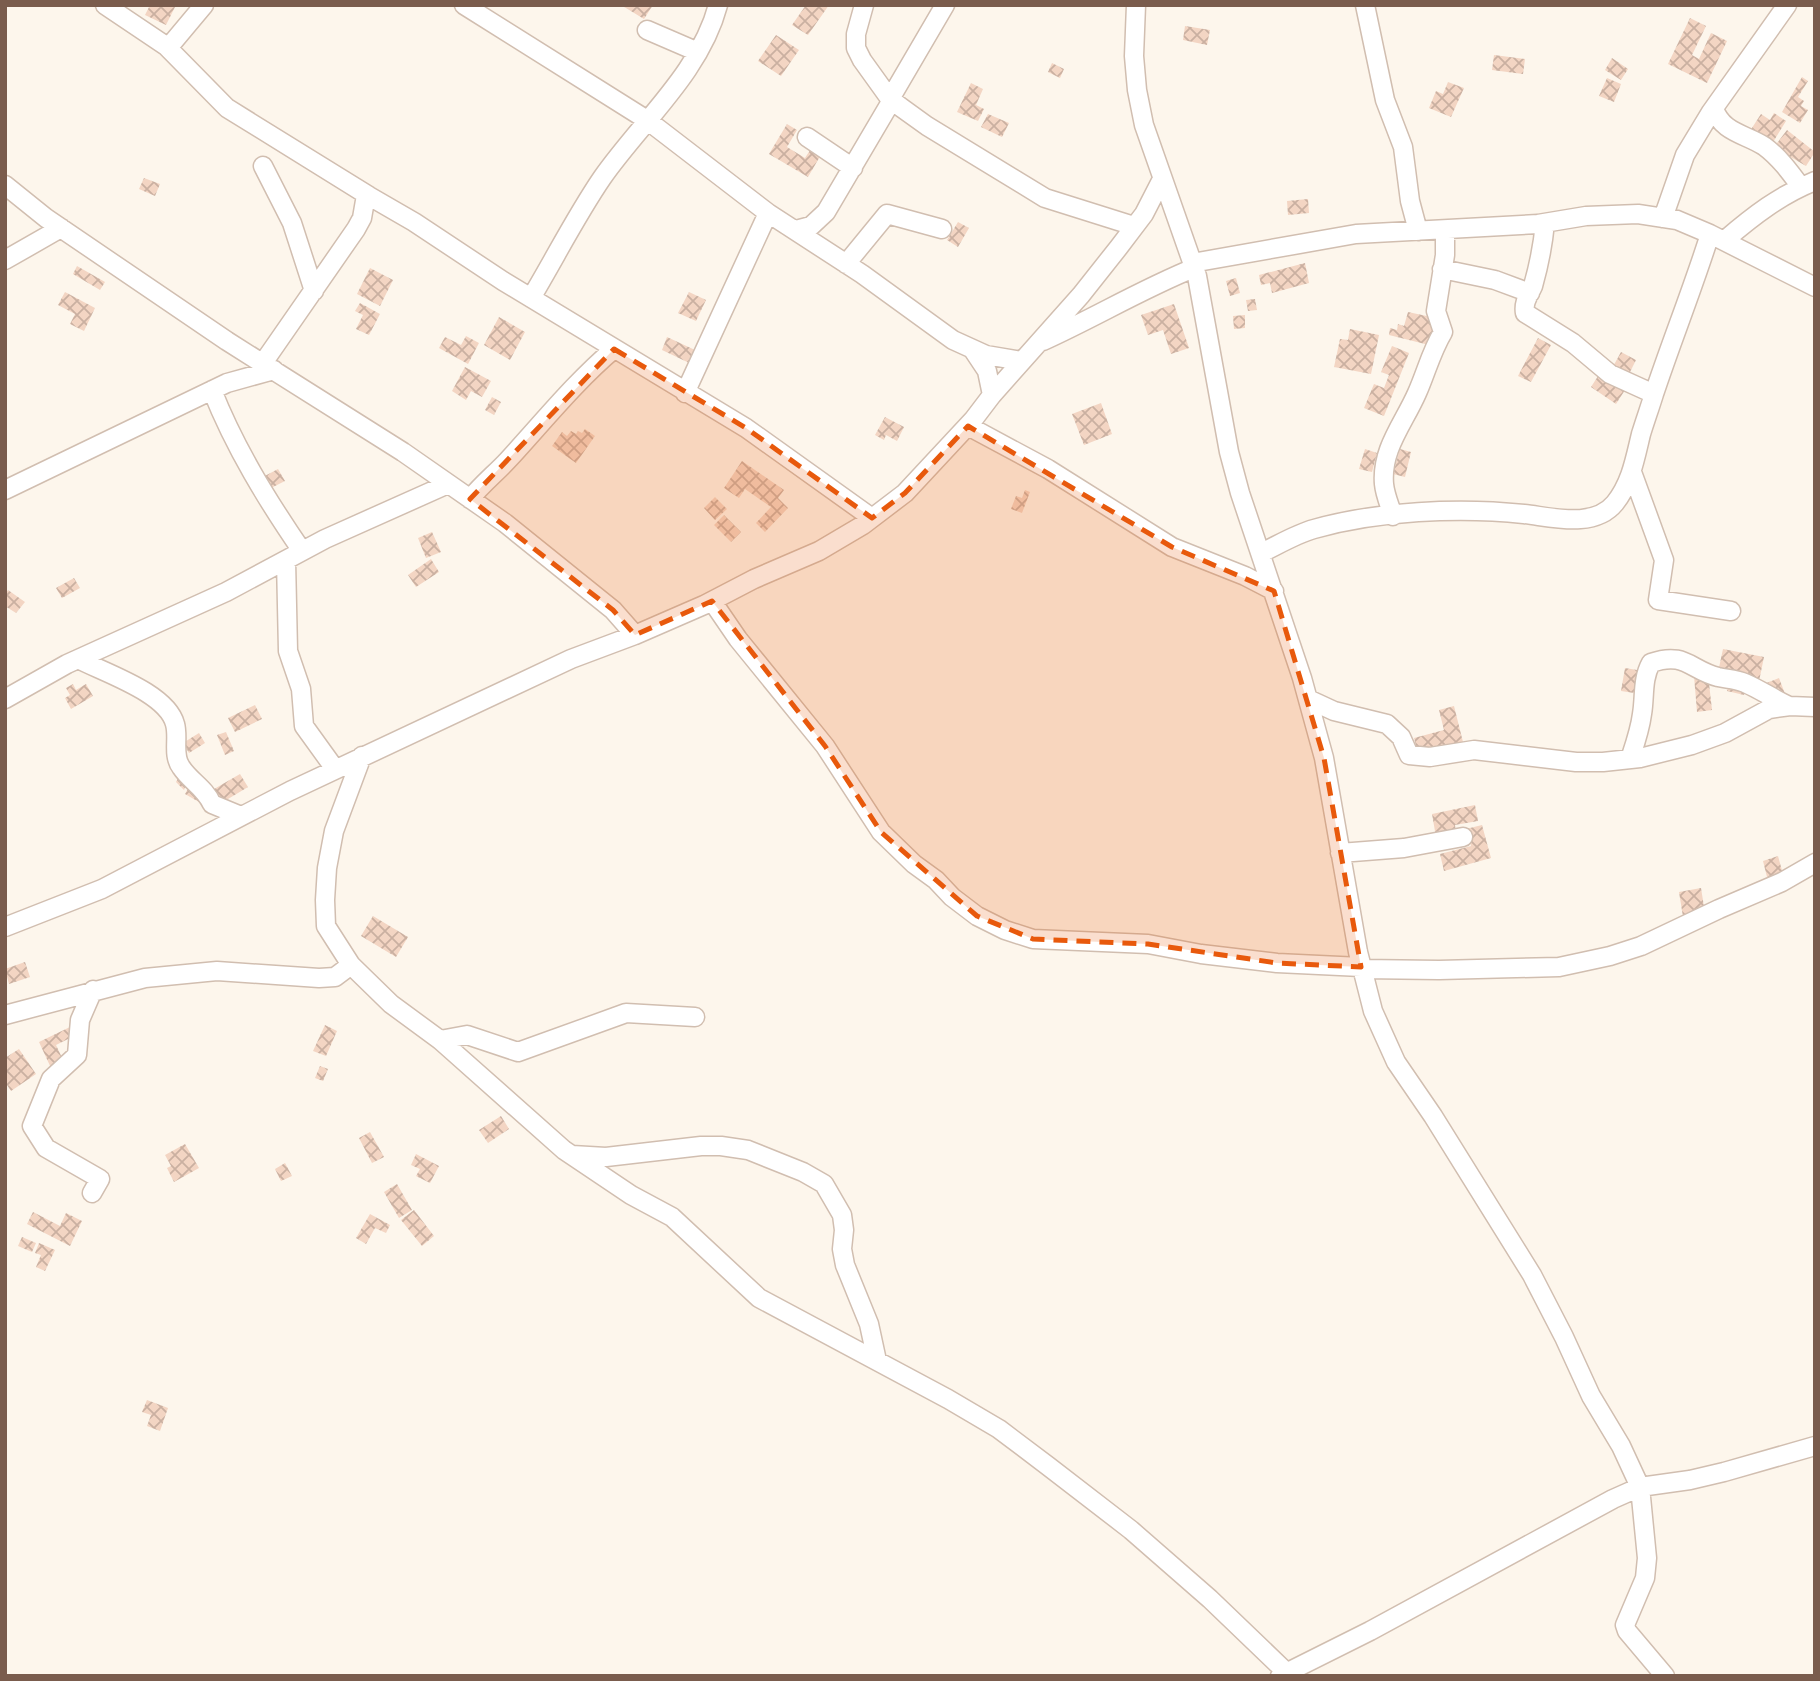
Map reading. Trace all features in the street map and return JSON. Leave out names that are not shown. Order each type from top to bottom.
[{"type":"street","points":[[105,5],[147,31],[168,48],[227,108],[414,222],[530,298],[746,428],[873,518]]},
{"type":"street","points":[[168,48],[204,5]]},
{"type":"street","points":[[464,5],[647,121],[768,213],[933,326],[973,350],[1001,359],[1022,361]]},
{"type":"street","points":[[530,298],[601,180],[664,102],[698,52],[718,5]]},
{"type":"street","points":[[864,5],[856,34],[856,48],[891,99],[926,126],[1045,198],[1134,226]]},
{"type":"street","points":[[796,230],[811,226],[826,212],[945,5]]},
{"type":"street","points":[[1136,5],[1134,56],[1144,125],[1193,266],[1213,357],[1229,452],[1308,699],[1324,758],[1362,968],[1373,1011],[1396,1062],[1433,1116],[1532,1275],[1591,1396],[1621,1446],[1640,1487],[1647,1558],[1645,1578],[1625,1625],[1627,1631],[1665,1676]]},
{"type":"street","points":[[1365,5],[1385,100],[1403,146],[1410,201],[1418,231]]},
{"type":"street","points":[[1663,218],[1685,155],[1714,108],[1787,5]]},
{"type":"street","points":[[647,30],[698,52]]},
{"type":"street","points":[[1261,554],[1311,530],[1348,521],[1473,512],[1524,514],[1556,519],[1593,517],[1614,505],[1632,472],[1654,394],[1717,237],[1789,191],[1808,184],[1762,145],[1720,123],[1714,108]]},
{"type":"street","points":[[807,137],[853,168]]},
{"type":"street","points":[[263,166],[292,223],[314,292]]},
{"type":"street","points":[[5,927],[103,889],[335,769],[571,659],[635,635],[712,601],[819,551],[873,518],[905,493],[968,426],[1081,295],[1153,200],[1162,179]]},
{"type":"street","points":[[5,186],[61,228],[269,367],[403,452],[505,523],[613,610],[635,635]]},
{"type":"street","points":[[5,490],[227,383],[269,367],[356,229],[362,218],[366,195]]},
{"type":"street","points":[[685,393],[768,213]]},
{"type":"street","points":[[846,264],[887,214],[942,229]]},
{"type":"street","points":[[1037,344],[1193,266],[1356,234],[1545,223],[1587,216],[1638,214],[1677,220],[1717,237],[1815,287]]},
{"type":"street","points":[[1545,223],[1543,243],[1524,307],[1528,316],[1573,343],[1610,374],[1654,394]]},
{"type":"street","points":[[5,260],[61,228]]},
{"type":"street","points":[[1393,516],[1384,485],[1386,458],[1443,332],[1436,311],[1445,230]]},
{"type":"street","points":[[1442,269],[1495,280],[1530,293]]},
{"type":"street","points":[[470,499],[485,480],[506,463],[537,426],[614,349]]},
{"type":"street","points":[[973,350],[987,372],[992,395]]},
{"type":"street","points":[[212,390],[294,556],[288,651],[301,689],[304,726],[335,769]]},
{"type":"street","points":[[968,426],[1048,469],[1172,547],[1245,576],[1274,591]]},
{"type":"street","points":[[1632,472],[1664,560],[1658,600],[1731,611]]},
{"type":"street","points":[[5,699],[78,659],[226,592],[294,556],[448,484]]},
{"type":"street","points":[[712,601],[738,639],[825,746],[881,832],[914,864],[936,880],[951,897],[976,916],[1005,930],[1033,939],[1148,944],[1201,954],[1277,963],[1362,968],[1439,970],[1559,967],[1641,946],[1782,882],[1815,863]]},
{"type":"street","points":[[78,659],[149,695],[167,709],[175,725],[179,765],[207,793],[212,804],[240,816]]},
{"type":"street","points":[[1630,759],[1641,721],[1645,677],[1651,663],[1656,661],[1675,659],[1687,662],[1717,677],[1728,677],[1747,683],[1761,693],[1790,706]]},
{"type":"street","points":[[1308,699],[1334,711],[1387,723],[1401,737],[1409,755],[1430,757],[1474,750],[1576,762],[1630,759],[1692,745],[1725,733],[1769,709],[1815,707]]},
{"type":"street","points":[[362,756],[334,831],[327,868],[325,900],[326,926],[351,965],[391,1004],[440,1040],[530,1122],[572,1155],[631,1195],[672,1217],[760,1298],[999,1429],[1048,1466],[1131,1530],[1210,1599],[1283,1675],[1640,1487],[1690,1480],[1815,1446]]},
{"type":"street","points":[[1340,853],[1404,848],[1463,837]]},
{"type":"street","points":[[5,1015],[145,978],[218,971],[290,977],[335,977],[351,965]]},
{"type":"street","points":[[92,1193],[100,1180],[46,1149],[32,1126],[51,1079],[77,1055],[80,1020],[93,990]]},
{"type":"street","points":[[440,1040],[467,1035],[518,1052],[626,1013],[695,1017]]},
{"type":"street","points":[[572,1155],[606,1157],[722,1146],[748,1150],[803,1172],[824,1184],[842,1215],[845,1265],[869,1324],[877,1361]]},
{"type":"highlighted area","points":[[614,349],[746,428],[872,518],[905,493],[968,426],[1172,547],[1274,591],[1324,758],[1361,967],[1277,963],[1148,944],[1033,939],[977,916],[881,832],[825,746],[712,601],[635,635],[613,610],[470,499]]},
{"type":"building","points":[[150,5],[176,5],[166,25],[145,15]]},
{"type":"building","points":[[621,5],[653,5],[644,19]]},
{"type":"building","points":[[806,5],[829,5],[808,35],[792,25]]},
{"type":"building","points":[[1690,18],[1706,26],[1692,55],[1699,59],[1711,33],[1727,41],[1707,83],[1668,64]]},
{"type":"building","points":[[1185,26],[1210,30],[1207,45],[1183,40]]},
{"type":"building","points":[[776,35],[799,50],[781,76],[758,61]]},
{"type":"building","points":[[1494,55],[1525,59],[1523,74],[1492,70]]},
{"type":"building","points":[[1612,58],[1628,69],[1621,80],[1605,70]]},
{"type":"building","points":[[1052,63],[1064,69],[1060,78],[1048,72]]},
{"type":"building","points":[[1802,77],[1808,81],[1798,97],[1804,101],[1801,106],[1808,110],[1800,123],[1782,112]]},
{"type":"building","points":[[1607,78],[1621,84],[1614,102],[1599,96]]},
{"type":"building","points":[[1448,82],[1464,88],[1451,117],[1429,108],[1436,91],[1443,94]]},
{"type":"building","points":[[971,83],[983,89],[976,105],[984,109],[978,121],[957,112]]},
{"type":"building","points":[[1774,113],[1786,121],[1770,147],[1748,134],[1761,114],[1770,120]]},
{"type":"building","points":[[988,114],[1009,123],[1002,137],[981,127]]},
{"type":"building","points":[[787,124],[797,130],[787,147],[805,158],[812,147],[822,153],[808,177],[769,154]]},
{"type":"building","points":[[1787,130],[1815,152],[1806,166],[1789,156],[1784,162],[1771,151]]},
{"type":"building","points":[[144,178],[160,184],[155,196],[139,189]]},
{"type":"building","points":[[1308,199],[1309,213],[1288,215],[1287,201]]},
{"type":"building","points":[[958,222],[969,228],[958,247],[947,240]]},
{"type":"building","points":[[1305,263],[1309,283],[1272,293],[1270,283],[1261,285],[1259,275]]},
{"type":"building","points":[[77,266],[105,282],[100,290],[73,274]]},
{"type":"building","points":[[370,268],[393,280],[380,306],[357,294]]},
{"type":"building","points":[[1236,278],[1240,293],[1230,296],[1226,281]]},
{"type":"building","points":[[65,292],[95,308],[84,331],[70,324],[75,314],[58,305]]},
{"type":"building","points":[[689,292],[706,300],[696,321],[678,313]]},
{"type":"building","points":[[1255,299],[1257,310],[1248,311],[1246,300]]},
{"type":"building","points":[[360,303],[380,314],[369,335],[356,329],[363,315],[355,311]]},
{"type":"building","points":[[1174,304],[1189,348],[1171,354],[1163,330],[1148,335],[1141,315]]},
{"type":"building","points":[[713,310],[729,318],[704,370],[662,350],[667,337],[695,350]]},
{"type":"building","points":[[1408,312],[1436,318],[1429,345],[1389,335],[1390,328],[1397,330],[1398,324],[1404,326]]},
{"type":"building","points":[[1245,315],[1245,328],[1234,329],[1233,316]]},
{"type":"building","points":[[499,317],[525,332],[510,360],[484,345]]},
{"type":"building","points":[[1350,329],[1379,335],[1371,374],[1334,367],[1340,339],[1348,340]]},
{"type":"building","points":[[466,336],[479,343],[468,364],[439,348],[445,337],[461,345]]},
{"type":"building","points":[[1538,338],[1551,345],[1531,382],[1518,376]]},
{"type":"building","points":[[1392,346],[1409,353],[1384,416],[1364,408],[1374,384],[1384,388],[1389,375],[1381,372]]},
{"type":"building","points":[[1621,352],[1636,360],[1626,380],[1610,372]]},
{"type":"building","points":[[465,367],[491,381],[482,397],[471,391],[466,400],[452,391]]},
{"type":"building","points":[[1600,373],[1625,390],[1616,404],[1591,387]]},
{"type":"building","points":[[492,397],[501,402],[494,415],[485,410]]},
{"type":"building","points":[[1101,403],[1112,434],[1084,445],[1072,414]]},
{"type":"building","points":[[885,417],[904,427],[897,441],[886,435],[884,440],[875,435]]},
{"type":"building","points":[[585,429],[595,436],[576,463],[552,446],[562,432],[567,436],[571,431],[576,434]]},
{"type":"building","points":[[1365,449],[1377,453],[1372,472],[1359,469]]},
{"type":"building","points":[[1400,449],[1411,452],[1405,477],[1393,474]]},
{"type":"building","points":[[742,461],[784,490],[778,498],[788,508],[765,532],[756,523],[771,507],[745,489],[739,498],[724,488]]},
{"type":"building","points":[[278,469],[285,481],[269,489],[263,477]]},
{"type":"building","points":[[1025,490],[1030,492],[1022,513],[1011,509],[1016,496],[1022,498]]},
{"type":"building","points":[[715,497],[727,509],[715,520],[704,508]]},
{"type":"building","points":[[724,515],[741,532],[731,542],[714,525]]},
{"type":"building","points":[[432,532],[441,552],[426,558],[418,538]]},
{"type":"building","points":[[431,559],[439,572],[416,587],[408,575]]},
{"type":"building","points":[[74,578],[80,588],[62,598],[56,588]]},
{"type":"building","points":[[8,590],[25,602],[16,613],[5,606]]},
{"type":"building","points":[[1723,649],[1764,657],[1758,686],[1747,683],[1744,695],[1727,691],[1730,679],[1717,677]]},
{"type":"building","points":[[1625,668],[1637,670],[1634,693],[1621,691]]},
{"type":"building","points":[[1708,674],[1712,710],[1697,712],[1694,676]]},
{"type":"building","points":[[1779,678],[1787,699],[1764,684]]},
{"type":"building","points":[[73,684],[76,690],[86,684],[93,696],[71,709],[65,698],[70,695],[66,688]]},
{"type":"building","points":[[255,705],[262,719],[235,732],[228,718]]},
{"type":"building","points":[[1454,706],[1463,742],[1418,754],[1414,738],[1444,730],[1439,710]]},
{"type":"building","points":[[226,732],[234,751],[225,755],[217,735]]},
{"type":"building","points":[[199,733],[205,743],[189,753],[183,743]]},
{"type":"building","points":[[240,774],[248,787],[218,805],[209,792]]},
{"type":"building","points":[[179,776],[187,783],[184,790],[176,782]]},
{"type":"building","points":[[190,785],[204,793],[199,802],[185,794]]},
{"type":"building","points":[[1475,805],[1478,821],[1455,825],[1456,833],[1436,837],[1432,814]]},
{"type":"building","points":[[1482,825],[1491,858],[1444,871],[1440,854],[1471,846],[1466,829]]},
{"type":"building","points":[[1778,856],[1786,885],[1770,889],[1763,861]]},
{"type":"building","points":[[1701,888],[1705,913],[1683,917],[1679,892]]},
{"type":"building","points":[[373,916],[408,937],[396,957],[361,936]]},
{"type":"building","points":[[25,962],[30,977],[9,984],[5,969]]},
{"type":"building","points":[[325,1025],[337,1031],[326,1056],[313,1051]]},
{"type":"building","points":[[70,1027],[74,1036],[56,1045],[64,1062],[51,1068],[39,1042]]},
{"type":"building","points":[[19,1049],[36,1074],[11,1091],[5,1082],[5,1058]]},
{"type":"building","points":[[320,1066],[328,1069],[323,1081],[315,1078]]},
{"type":"building","points":[[501,1116],[509,1129],[488,1143],[479,1130]]},
{"type":"building","points":[[370,1132],[384,1157],[372,1163],[359,1138]]},
{"type":"building","points":[[185,1144],[199,1168],[174,1182],[167,1168],[171,1166],[165,1155]]},
{"type":"building","points":[[416,1154],[439,1166],[430,1183],[416,1176],[420,1169],[411,1165]]},
{"type":"building","points":[[285,1163],[292,1176],[281,1181],[275,1169]]},
{"type":"building","points":[[397,1184],[412,1210],[399,1218],[384,1192]]},
{"type":"building","points":[[414,1210],[434,1236],[422,1246],[401,1220]]},
{"type":"building","points":[[33,1212],[60,1226],[66,1213],[82,1221],[70,1246],[27,1224]]},
{"type":"building","points":[[370,1214],[390,1225],[386,1233],[375,1228],[366,1244],[356,1238]]},
{"type":"building","points":[[22,1237],[36,1243],[32,1252],[18,1246]]},
{"type":"building","points":[[39,1243],[55,1250],[45,1271],[36,1267],[41,1255],[35,1253]]},
{"type":"building","points":[[147,1400],[168,1408],[160,1431],[147,1426],[151,1415],[142,1412]]}]
